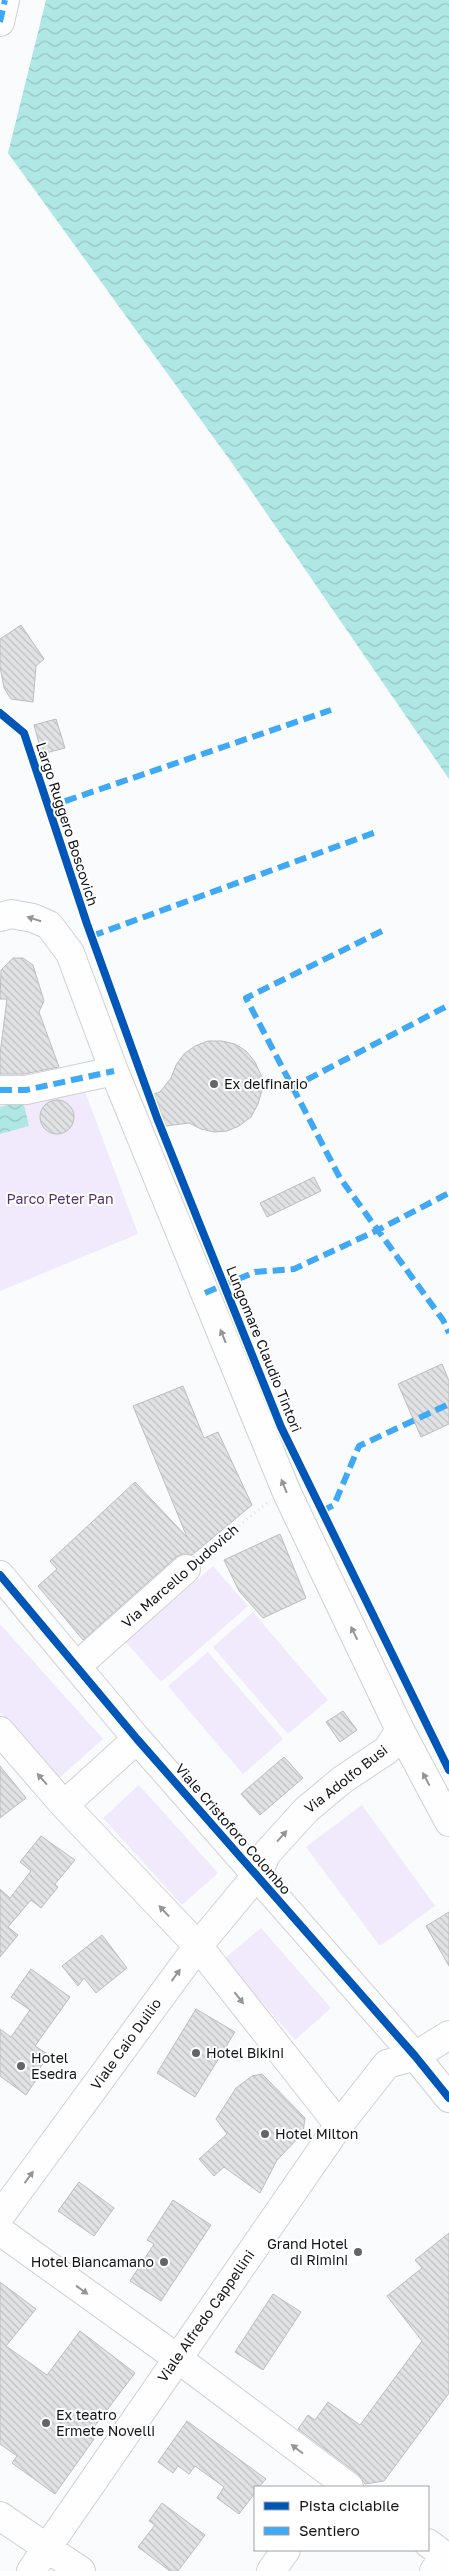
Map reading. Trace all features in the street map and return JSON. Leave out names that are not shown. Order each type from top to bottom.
[{"type":"street","points":[[0,22],[5,0]]},
{"type":"street","points":[[0,917],[11,914],[32,918],[49,925],[61,938],[75,963],[114,1071],[287,1493],[400,1730],[449,1822]]},
{"type":"street","points":[[0,1090],[26,1090],[114,1071]]},
{"type":"street","name":"Via Marcello Dudovich","points":[[77,1666],[186,1569]]},
{"type":"street","name":"Viale Cristoforo Colombo","points":[[0,1574],[137,1739],[415,2056],[449,2098]]},
{"type":"street","points":[[0,1730],[64,1805],[198,1946],[339,2124]]},
{"type":"street","name":"Via Adolfo Busi","points":[[256,1876],[266,1853],[306,1810],[342,1780],[386,1750],[400,1730]]},
{"type":"street","points":[[64,1805],[137,1739]]},
{"type":"street","name":"Viale Caio Duilio","points":[[0,2216],[198,1946],[256,1876]]},
{"type":"street","name":"Viale Alfredo Cappellini","points":[[31,2571],[339,2124],[387,2064],[415,2056],[449,2035]]},
{"type":"street","points":[[0,2231],[176,2358],[338,2484]]},
{"type":"street","points":[[0,2516],[81,2571]]},
{"type":"street","points":[[271,2571],[285,2551]]},
{"type":"green space","name":"Parco Peter Pan","points":[[82,1083],[138,1234],[0,1291],[0,1094]]},
{"type":"green space","points":[[213,1566],[248,1606],[161,1682],[126,1642]]},
{"type":"green space","points":[[253,1612],[328,1700],[288,1734],[213,1647]]},
{"type":"green space","points":[[0,1624],[103,1739],[59,1778],[0,1712]]},
{"type":"green space","points":[[208,1652],[283,1739],[243,1774],[168,1686]]},
{"type":"green space","points":[[139,1785],[218,1873],[182,1905],[103,1818]]},
{"type":"green space","points":[[362,1805],[435,1906],[380,1946],[306,1847]]},
{"type":"green space","points":[[261,1928],[331,2008],[295,2040],[224,1959]]},
{"type":"water","points":[[46,0],[449,0],[449,779],[232,463],[8,153]]},
{"type":"water","points":[[23,1101],[29,1126],[0,1134],[0,1107]]},
{"type":"building","points":[[21,625],[44,659],[36,666],[33,702],[11,699],[4,688],[0,666],[0,639]]},
{"type":"building","points":[[56,719],[65,748],[42,754],[34,725]]},
{"type":"building","points":[[13,958],[23,958],[33,965],[44,1001],[39,1012],[59,1067],[24,1074],[0,1074],[0,1054],[7,999],[0,999],[1,970]]},
{"type":"building","name":"Ex delfinario","points":[[208,1041],[222,1041],[235,1044],[246,1051],[255,1062],[261,1075],[262,1090],[258,1104],[251,1117],[239,1126],[227,1131],[214,1132],[201,1129],[189,1123],[166,1126],[154,1094],[160,1092],[171,1078],[176,1065],[184,1054],[195,1046]]},
{"type":"building","points":[[57,1100],[64,1101],[69,1105],[73,1110],[73,1124],[69,1129],[64,1133],[57,1134],[50,1133],[45,1129],[41,1124],[40,1117],[41,1110],[45,1105],[50,1101]]},
{"type":"building","points":[[314,1177],[321,1191],[267,1217],[260,1203]]},
{"type":"building","points":[[442,1364],[449,1381],[449,1424],[421,1437],[398,1384]]},
{"type":"building","points":[[183,1386],[204,1438],[218,1432],[252,1505],[192,1555],[183,1554],[176,1557],[83,1640],[38,1586],[57,1569],[50,1561],[135,1482],[187,1537],[133,1406]]},
{"type":"building","points":[[280,1534],[306,1598],[263,1618],[239,1591],[224,1560]]},
{"type":"building","points":[[343,1711],[357,1730],[340,1742],[326,1722]]},
{"type":"building","points":[[284,1757],[303,1778],[260,1815],[241,1794]]},
{"type":"building","points":[[0,1766],[26,1798],[0,1818]]},
{"type":"building","points":[[41,1836],[75,1860],[55,1884],[58,1887],[41,1908],[31,1900],[8,1927],[18,1935],[0,1957],[0,1889],[10,1898],[31,1871],[20,1862]]},
{"type":"building","points":[[449,1912],[449,1966],[426,1926]]},
{"type":"building","points":[[102,1935],[127,1968],[96,1993],[84,1978],[78,1986],[62,1966]]},
{"type":"building","points":[[31,1969],[70,1997],[35,2046],[49,2055],[33,2078],[36,2080],[26,2095],[0,2076],[0,2029],[11,2037],[30,2010],[11,1997]]},
{"type":"building","name":"Hotel Bikini","points":[[196,2009],[235,2032],[195,2097],[157,2073]]},
{"type":"building","name":"Hotel Milton","points":[[262,2074],[305,2118],[303,2133],[277,2160],[260,2193],[224,2167],[214,2176],[199,2159],[227,2134],[216,2119],[236,2088],[252,2076]]},
{"type":"building","points":[[79,2182],[114,2208],[94,2236],[58,2211]]},
{"type":"building","name":"Hotel Biancamano","points":[[173,2200],[211,2225],[161,2301],[130,2281],[154,2244],[147,2240]]},
{"type":"building","points":[[449,2233],[449,2393],[384,2481],[365,2484],[358,2474],[298,2429],[308,2415],[315,2420],[328,2402],[360,2425],[422,2341],[387,2296],[422,2268],[415,2260]]},
{"type":"building","points":[[0,2282],[36,2309],[6,2346],[47,2375],[80,2331],[135,2373],[88,2435],[94,2439],[55,2494],[12,2463],[17,2456],[0,2444]]},
{"type":"building","points":[[273,2294],[301,2312],[263,2370],[235,2352]]},
{"type":"building","points":[[187,2421],[266,2479],[260,2486],[254,2486],[254,2494],[239,2514],[217,2498],[224,2487],[195,2466],[189,2474],[178,2466],[173,2473],[158,2462]]},
{"type":"building","points":[[162,2503],[205,2535],[178,2571],[170,2571],[138,2547],[155,2525],[149,2521]]},
{"type":"marked path","points":[[0,22],[5,0]]},
{"type":"marked path","points":[[48,807],[331,710]]},
{"type":"marked path","points":[[92,936],[379,831]]},
{"type":"marked path","points":[[382,931],[246,998],[340,1178],[443,1320],[449,1333]]},
{"type":"marked path","points":[[291,1088],[449,1005]]},
{"type":"marked path","points":[[0,1090],[26,1090],[114,1071]]},
{"type":"marked path","points":[[205,1293],[255,1272],[294,1269],[378,1230],[449,1193]]},
{"type":"marked path","points":[[322,1511],[334,1505],[359,1446],[449,1404]]},
{"type":"cycle path","name":"Largo Ruggero Boscovich","points":[[0,713],[24,733],[87,924],[157,1118],[281,1427],[449,1770]]},
{"type":"cycle path","points":[[0,1575],[137,1739],[415,2056],[449,2098]]},
{"type":"place","name":"Ex delfinario","points":[[214,1084]]},
{"type":"place","name":"Hotel Bikini","points":[[196,2053]]},
{"type":"place","name":"Hotel Esedra","points":[[21,2066]]},
{"type":"place","name":"Hotel Milton","points":[[265,2134]]},
{"type":"place","name":"Grand Hotel di Rimini","points":[[358,2252]]},
{"type":"place","name":"Hotel Biancamano","points":[[164,2262]]},
{"type":"place","name":"Ex teatro Ermete Novelli","points":[[46,2423]]}]
